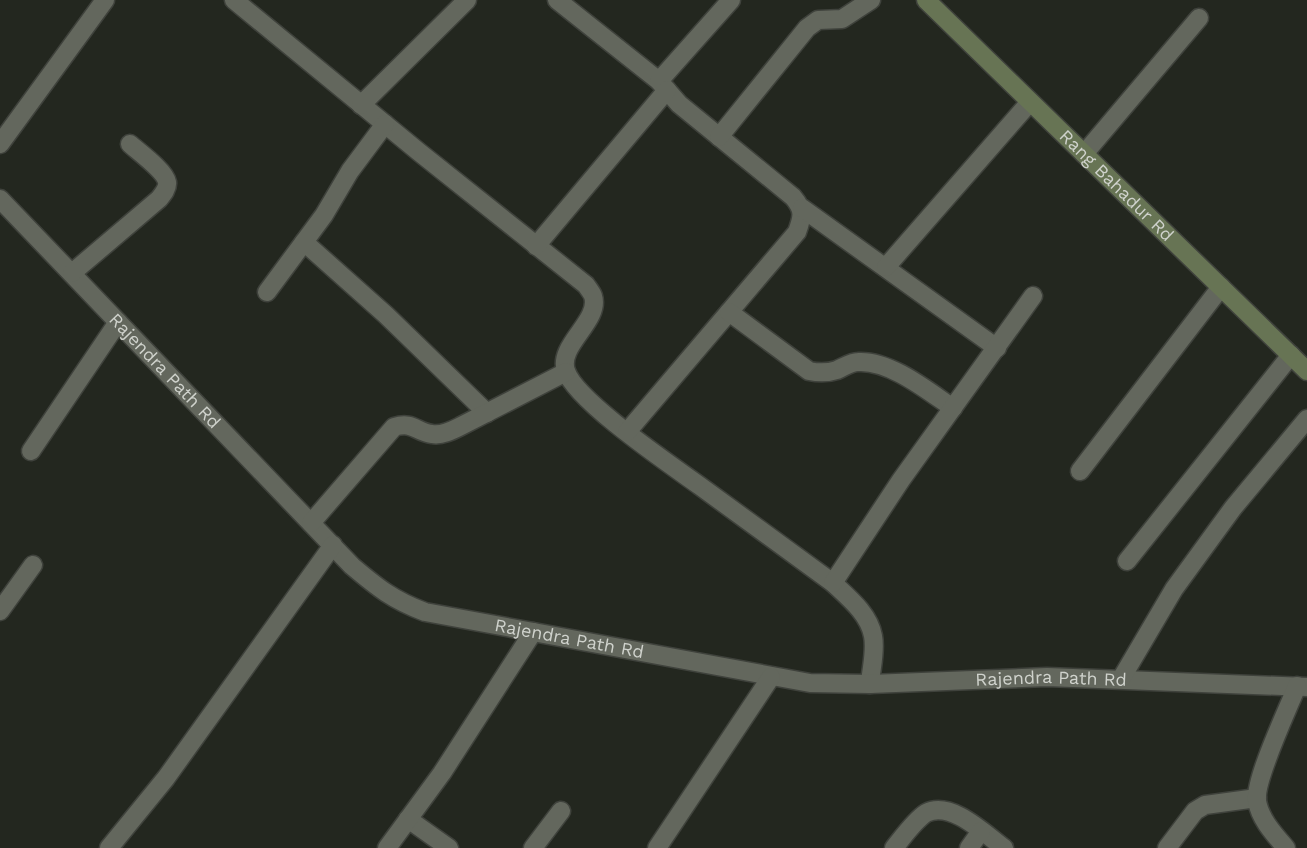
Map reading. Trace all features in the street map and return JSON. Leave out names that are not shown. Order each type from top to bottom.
[{"type":"street","points":[[0,144],[105,0]]},
{"type":"street","points":[[234,0],[586,285],[593,297],[593,310],[568,350],[564,363],[566,372],[576,386],[627,432],[833,583],[857,607],[868,622],[873,638],[870,684]]},
{"type":"street","points":[[362,105],[467,0]]},
{"type":"street","points":[[557,0],[663,85],[679,104],[793,197],[802,208],[997,348]]},
{"type":"street","points":[[536,246],[732,0]]},
{"type":"street","points":[[719,137],[807,28],[818,20],[842,19],[871,0]]},
{"type":"street","name":"Rang Bahadur Rd","points":[[926,0],[1307,371]]},
{"type":"street","points":[[1084,154],[1199,18]]},
{"type":"street","points":[[886,267],[1030,102]]},
{"type":"street","points":[[267,292],[324,215],[350,171],[385,124]]},
{"type":"street","points":[[72,273],[159,199],[166,189],[167,180],[160,171],[130,144]]},
{"type":"street","name":"Rajendra Path Rd","points":[[0,199],[311,523],[373,584],[398,602],[425,612],[771,677],[810,682],[870,684],[1047,677],[1302,686]]},
{"type":"street","points":[[627,432],[797,232],[802,219],[802,208]]},
{"type":"street","points":[[304,242],[386,315],[487,413]]},
{"type":"street","points":[[1080,471],[1221,287]]},
{"type":"street","points":[[833,583],[901,480],[1033,296]]},
{"type":"street","points":[[729,312],[810,371],[822,373],[834,371],[858,362],[875,364],[914,381],[953,408]]},
{"type":"street","points":[[31,451],[118,322]]},
{"type":"street","points":[[1127,561],[1291,355]]},
{"type":"street","points":[[311,523],[394,427],[404,424],[432,434],[443,433],[566,372]]},
{"type":"street","points":[[1121,680],[1174,589],[1233,508],[1307,419]]},
{"type":"street","points":[[109,848],[166,778],[333,545]]},
{"type":"street","points":[[0,611],[33,565]]},
{"type":"street","points":[[387,848],[442,773],[533,632]]},
{"type":"street","points":[[657,848],[771,677]]},
{"type":"street","points":[[1286,848],[1266,823],[1257,798],[1258,785],[1302,686]]},
{"type":"street","points":[[1173,846],[1195,811],[1205,805],[1257,798]]},
{"type":"street","points":[[894,848],[926,814],[938,809],[951,811],[1004,848]]},
{"type":"street","points":[[533,848],[561,811]]},
{"type":"street","points":[[408,819],[449,848]]},
{"type":"street","points":[[969,848],[981,831]]}]
